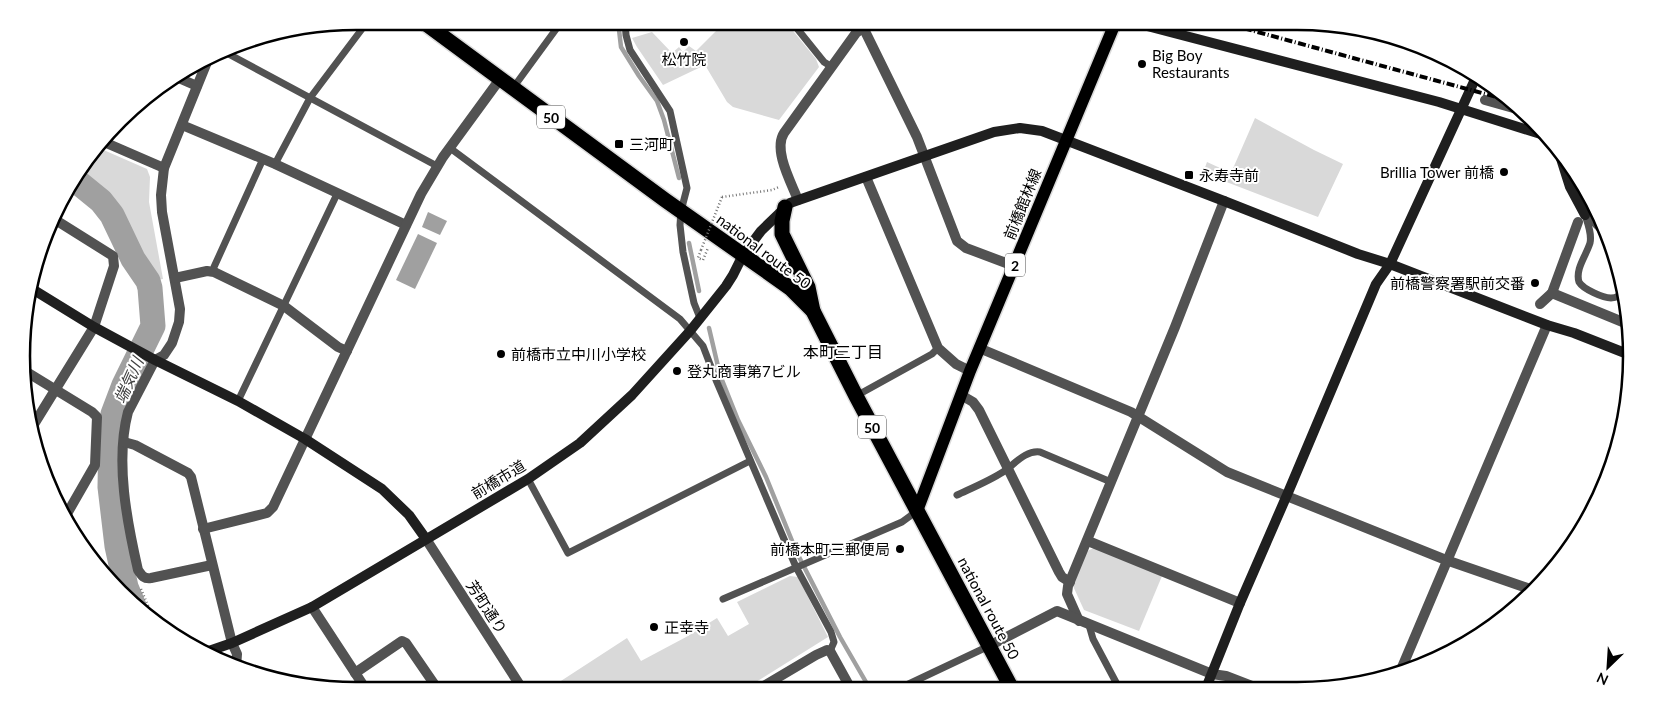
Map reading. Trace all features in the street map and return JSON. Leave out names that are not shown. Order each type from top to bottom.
[{"type":"highway","name":"national route 50","points":[[434,30],[681,211],[790,288],[813,311],[856,396],[1008,682]]},
{"type":"highway","points":[[792,203],[782,221],[782,234],[808,287],[813,311]]},
{"type":"main road","name":"前橋館林線","points":[[917,511],[970,371],[1112,30]]},
{"type":"street","points":[[858,30],[779,142],[784,165],[791,182],[792,203],[1006,129],[1042,131],[1358,254],[1390,264],[1623,352]]},
{"type":"street","points":[[864,30],[918,137],[957,241],[966,248],[1014,266]]},
{"type":"street","points":[[1163,30],[1439,102],[1534,132]]},
{"type":"street","points":[[205,68],[164,168],[162,212],[180,309],[179,322],[172,342],[164,355],[152,359],[128,412],[124,442],[123,486],[128,528],[141,576],[151,578],[212,565]]},
{"type":"street","points":[[203,528],[270,511],[406,225],[438,166],[500,79]]},
{"type":"street","points":[[183,80],[197,86]]},
{"type":"street","points":[[1209,682],[1240,603],[1288,495],[1376,284],[1390,264],[1474,82]]},
{"type":"street","points":[[1485,100],[1506,106]]},
{"type":"street","points":[[182,124],[406,225]]},
{"type":"street","points":[[109,144],[164,168]]},
{"type":"street","points":[[1565,170],[1570,187],[1588,211]]},
{"type":"street","points":[[866,177],[938,348],[956,364],[970,371]]},
{"type":"street","points":[[1084,623],[1067,594],[1067,589],[1179,318],[1224,201]]},
{"type":"street","name":"前橋市道","points":[[214,649],[312,607],[528,479],[580,443],[632,395],[690,331],[734,275],[743,255],[761,231],[792,203]]},
{"type":"street","points":[[1540,304],[1552,293],[1590,214]]},
{"type":"street","points":[[36,420],[94,327],[114,266],[113,256],[59,222]]},
{"type":"street","points":[[175,278],[207,271],[214,272],[284,306],[347,351]]},
{"type":"street","points":[[36,291],[94,327],[152,359],[238,401],[305,439],[382,488],[409,515],[426,540]]},
{"type":"street","points":[[1552,293],[1621,321]]},
{"type":"street","points":[[1403,665],[1547,325]]},
{"type":"street","points":[[980,348],[1131,412],[1217,467],[1446,560],[1527,588]]},
{"type":"street","points":[[31,375],[92,412],[97,417],[95,465],[69,510]]},
{"type":"street","points":[[961,395],[973,402],[979,410],[1059,572],[1062,577],[1070,582]]},
{"type":"street","points":[[124,442],[135,445],[188,473],[191,477],[232,643],[237,654],[237,659]]},
{"type":"street","name":"芳町通り","points":[[426,540],[518,682]]},
{"type":"street","points":[[1088,541],[1240,603]]},
{"type":"street","points":[[312,607],[361,682]]},
{"type":"street","points":[[989,646],[1057,611],[1212,674],[1226,676],[1242,682]]},
{"type":"street","points":[[355,673],[402,641],[406,643],[433,682]]},
{"type":"street","points":[[770,682],[816,654],[827,650],[847,682]]},
{"type":"lane","points":[[274,164],[310,98],[361,30]]},
{"type":"lane","points":[[512,88],[555,30]]},
{"type":"lane","points":[[626,30],[630,50],[670,111],[687,188],[681,211],[680,225],[683,252],[694,303],[700,318]]},
{"type":"lane","points":[[797,30],[824,62],[832,67]]},
{"type":"lane","points":[[231,55],[438,166]]},
{"type":"lane","points":[[450,148],[680,319],[703,346],[796,567],[830,632],[834,642],[830,652]]},
{"type":"lane","points":[[214,272],[214,267],[263,159]]},
{"type":"lane","points":[[238,401],[337,194]]},
{"type":"lane","points":[[1590,214],[1590,242],[1578,271],[1579,282],[1587,290],[1608,298],[1618,296]]},
{"type":"lane","points":[[856,396],[932,354],[938,348]]},
{"type":"lane","points":[[957,495],[1002,473],[1031,452],[1040,452],[1111,482]]},
{"type":"lane","points":[[528,479],[568,553],[750,460]]},
{"type":"lane","points":[[723,598],[902,522],[917,511]]},
{"type":"lane","points":[[1084,623],[1116,682]]},
{"type":"lane","points":[[913,682],[989,646]]},
{"type":"path","points":[[709,248],[703,260],[698,258],[722,197],[772,190],[791,182]]},
{"type":"path","points":[[141,576],[139,581],[142,593],[149,608]]},
{"type":"shaded area","points":[[717,30],[792,30],[816,59],[819,67],[779,120],[733,107],[727,102],[705,65],[663,85],[632,38],[652,32],[672,53],[679,47],[683,52],[689,46],[696,51]]},
{"type":"shaded area","points":[[1255,118],[1343,164],[1318,217],[1203,173],[1207,162],[1231,173]]},
{"type":"shaded area","points":[[104,150],[147,169],[150,177],[149,202],[163,279],[156,280],[115,208],[84,176]]},
{"type":"shaded area","points":[[428,212],[447,221],[440,235],[422,227]]},
{"type":"shaded area","points":[[418,234],[437,243],[415,289],[396,280]]},
{"type":"shaded area","points":[[1094,548],[1162,576],[1139,631],[1084,610],[1073,586],[1087,551]]},
{"type":"shaded area","points":[[790,576],[798,577],[828,637],[756,682],[559,682],[627,638],[641,661],[717,618],[728,636],[749,624],[737,602]]},
{"type":"waterway","points":[[619,30],[621,47],[657,101],[664,120],[679,178]]},
{"type":"waterway","name":"端気川","points":[[80,184],[101,201],[112,215],[133,259],[148,281],[150,288],[153,326],[124,385],[113,414],[111,432],[110,487],[117,546],[127,588]]},
{"type":"waterway","points":[[689,243],[699,291]]},
{"type":"waterway","points":[[709,328],[720,375],[738,420],[766,477],[797,553],[840,637],[866,682]]},
{"type":"railway","points":[[1250,30],[1494,96]]},
{"type":"place","name":"松竹院","points":[[684,42]]},
{"type":"place","name":"Big Boy Restaurants","points":[[1142,64]]},
{"type":"place","name":"三河町","points":[[619,144]]},
{"type":"place","name":"Brillia Tower 前橋","points":[[1504,172]]},
{"type":"place","name":"永寿寺前","points":[[1189,175]]},
{"type":"place","name":"前橋警察署駅前交番","points":[[1535,283]]},
{"type":"place","name":"前橋市立中川小学校","points":[[501,354]]},
{"type":"place","name":"登丸商事第7ビル","points":[[677,371]]},
{"type":"place","name":"前橋本町三郵便局","points":[[900,549]]},
{"type":"place","name":"正幸寺","points":[[654,627]]},
{"type":"district","name":"本町三丁目","points":[[843,351]]}]
